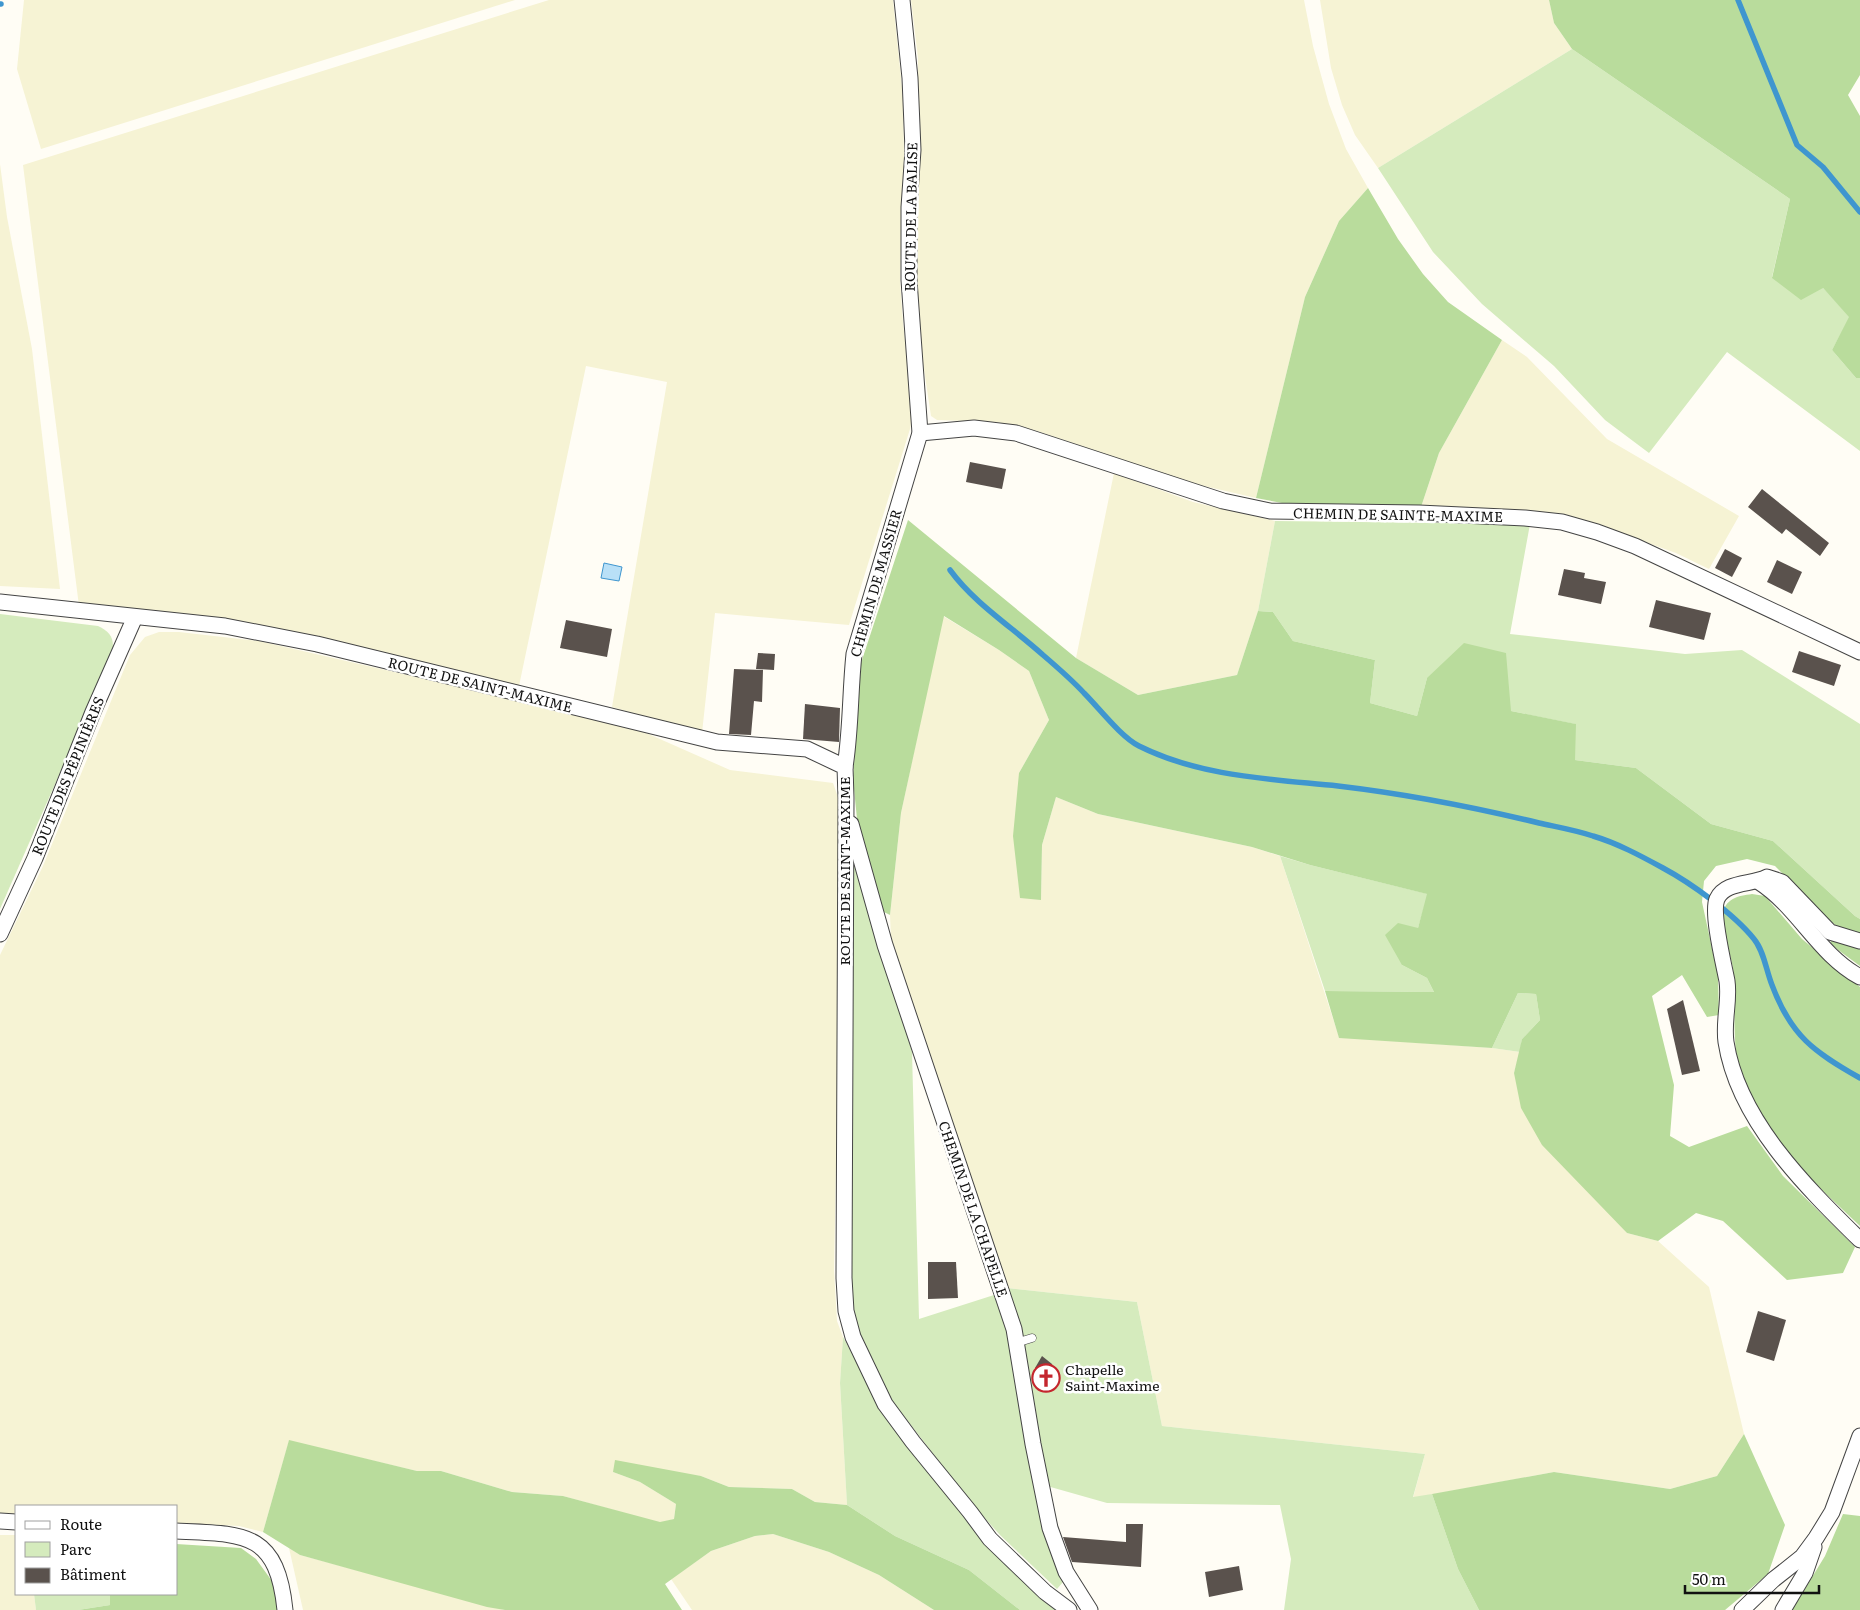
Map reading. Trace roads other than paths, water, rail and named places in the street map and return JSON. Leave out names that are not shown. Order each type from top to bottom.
[{"type":"street","name":"ROUTE DE LA BALISE","points":[[902,0],[910,78],[913,142],[909,280],[911,320],[920,404],[920,433]]},
{"type":"street","name":"CHEMIN DE SAINTE-MAXIME","points":[[920,433],[974,428],[1016,433],[1223,501],[1270,511],[1462,515],[1562,522],[1635,546],[1860,652]]},
{"type":"street","name":"CHEMIN DE MASSIER","points":[[845,766],[848,743],[850,685],[854,654],[920,433]]},
{"type":"street","name":"ROUTE DE SAINT-MAXIME","points":[[0,602],[225,626],[261,632],[717,742],[807,749],[845,766],[844,1278],[846,1311],[853,1337],[886,1404],[941,1478],[990,1539],[1046,1592],[1069,1610]]},
{"type":"street","name":"ROUTE DES PÉPINIÈRES","points":[[0,934],[35,858],[93,712],[135,617]]},
{"type":"street","name":"CHEMIN DE LA CHAPELLE","points":[[846,808],[885,945],[1014,1329],[1033,1444],[1050,1528],[1066,1572],[1090,1610]]},
{"type":"street","points":[[1860,941],[1830,932],[1782,882],[1767,877],[1759,882],[1732,886],[1724,890],[1716,900],[1715,916],[1728,990],[1725,1018],[1726,1041],[1737,1084],[1751,1112],[1772,1142],[1810,1188],[1860,1240]]},
{"type":"street","points":[[1759,882],[1774,892],[1809,934],[1839,962],[1860,976]]},
{"type":"street","points":[[1742,1610],[1773,1580],[1802,1557],[1816,1538],[1832,1512],[1860,1436]]},
{"type":"street","points":[[0,1521],[15,1522]]},
{"type":"street","points":[[178,1530],[238,1535],[262,1547],[272,1559],[278,1571],[285,1610]]},
{"type":"street","points":[[1783,1610],[1806,1573],[1816,1538]]},
{"type":"lane","points":[[1016,1343],[1032,1338]]},
{"type":"water","points":[[604,563],[622,567],[619,581],[601,578]]},
{"type":"waterway","points":[[1738,0],[1797,145],[1823,167],[1860,212]]},
{"type":"waterway","points":[[950,570],[971,594],[1069,678],[1110,722],[1139,746],[1187,764],[1237,775],[1389,793],[1573,830],[1629,850],[1663,868],[1712,900],[1745,929],[1760,949],[1779,1003],[1796,1030],[1817,1051],[1860,1078]]},
{"type":"place","name":"Chapelle Saint-Maxime","points":[[1046,1378]]}]
